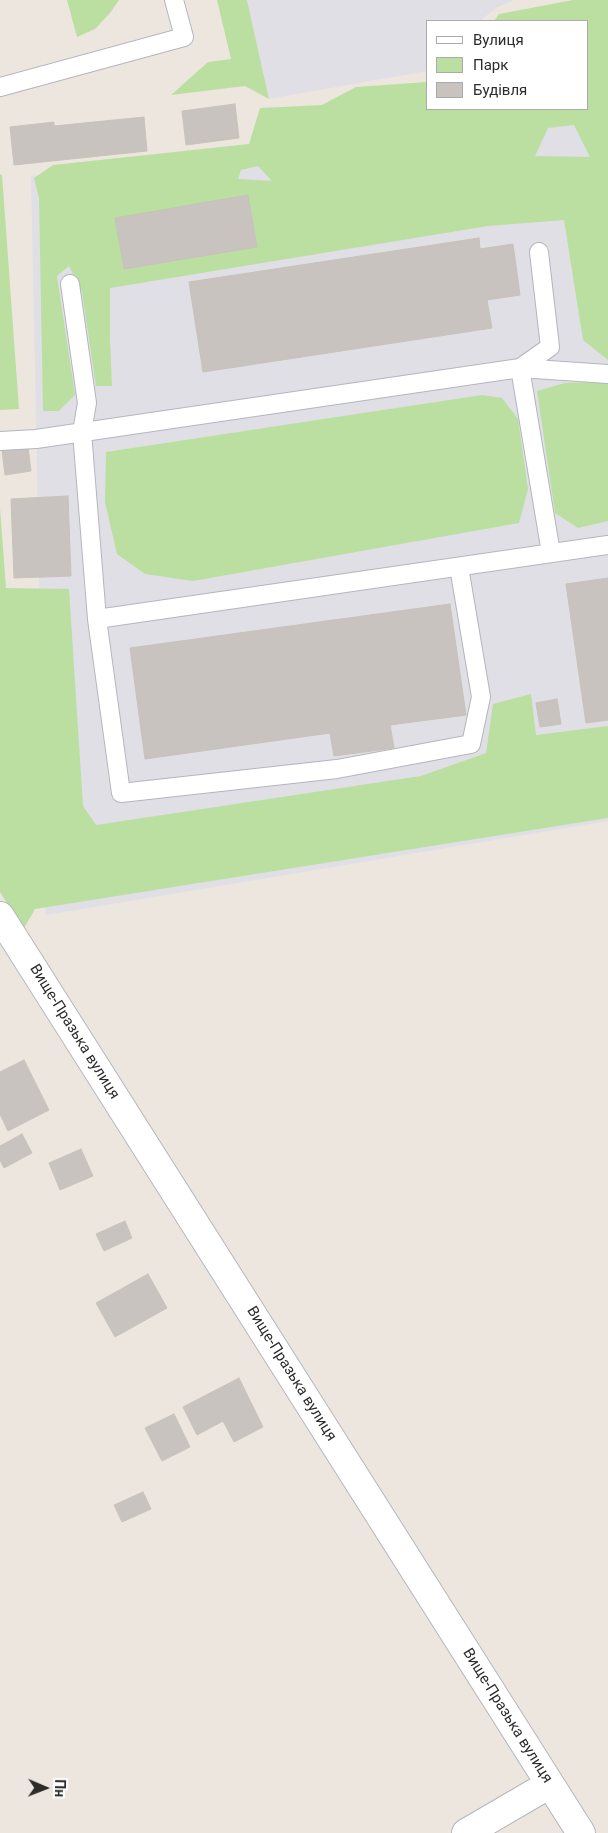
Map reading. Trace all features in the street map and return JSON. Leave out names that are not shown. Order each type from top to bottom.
[{"type":"street","name":"Вище-Празька вулиця","points":[[0,916],[581,1833]]},
{"type":"street","points":[[466,1833],[550,1784]]},
{"type":"lane","points":[[0,87],[184,37],[174,0]]},
{"type":"lane","points":[[520,368],[550,346],[539,252]]},
{"type":"lane","points":[[70,284],[87,403],[82,432],[97,619],[121,793],[337,769],[471,744],[481,697],[460,566]]},
{"type":"lane","points":[[520,368],[551,553]]},
{"type":"lane","points":[[0,441],[36,439],[520,368],[608,374]]},
{"type":"lane","points":[[97,619],[608,545]]},
{"type":"shaded area","points":[[247,0],[514,0],[496,8],[481,20],[426,20],[426,71],[269,99]]},
{"type":"shaded area","points":[[608,116],[608,821],[46,915],[31,176]]},
{"type":"green space","points":[[67,0],[119,0],[95,29],[77,37]]},
{"type":"green space","points":[[217,0],[247,0],[269,99],[245,86],[171,95],[208,62],[231,59]]},
{"type":"green space","points":[[573,0],[608,0],[608,360],[583,340],[564,220],[488,226],[110,288],[112,386],[96,386],[82,292],[69,266],[57,276],[75,395],[59,411],[43,411],[39,198],[34,178],[53,165],[249,144],[260,108],[322,105],[356,87],[426,82],[426,110],[588,110],[588,20],[495,20],[499,14]],"holes":[[[574,125],[590,157],[535,156],[548,128]],[[258,166],[272,181],[238,179],[241,170]]]},
{"type":"green space","points":[[0,174],[2,175],[19,409],[0,410]]},
{"type":"green space","points":[[599,382],[608,384],[608,521],[578,528],[555,513],[537,391],[565,383]]},
{"type":"green space","points":[[482,395],[502,398],[518,419],[528,489],[519,523],[193,581],[145,574],[117,554],[105,502],[106,452]]},
{"type":"green space","points":[[0,508],[6,588],[69,589],[83,806],[96,825],[421,776],[486,753],[493,704],[531,694],[536,735],[608,726],[608,818],[35,909],[23,930],[0,892]]},
{"type":"building","points":[[235,104],[239,138],[186,145],[182,111]]},
{"type":"building","points":[[144,117],[147,151],[14,165],[10,127],[54,122],[54,126]]},
{"type":"building","points":[[248,195],[257,247],[124,269],[115,218]]},
{"type":"building","points":[[479,238],[480,249],[513,244],[520,295],[487,300],[492,328],[203,372],[189,282]]},
{"type":"building","points":[[28,447],[31,471],[5,475],[2,450]]},
{"type":"building","points":[[68,496],[71,576],[14,578],[11,499]]},
{"type":"building","points":[[608,578],[608,720],[586,723],[566,584]]},
{"type":"building","points":[[450,604],[466,715],[390,725],[394,748],[334,756],[330,733],[145,759],[130,648]]},
{"type":"building","points":[[557,699],[561,724],[540,727],[536,703]]},
{"type":"building","points":[[24,1060],[49,1110],[8,1131],[0,1114],[0,1072]]},
{"type":"building","points":[[22,1134],[32,1153],[4,1168],[0,1160],[0,1146]]},
{"type":"building","points":[[81,1149],[93,1176],[60,1190],[49,1163]]},
{"type":"building","points":[[125,1221],[132,1238],[104,1251],[96,1234]]},
{"type":"building","points":[[148,1274],[167,1308],[115,1337],[96,1303]]},
{"type":"building","points":[[239,1378],[263,1427],[234,1442],[223,1421],[197,1435],[183,1407]]},
{"type":"building","points":[[174,1414],[190,1447],[162,1461],[145,1428]]},
{"type":"building","points":[[143,1492],[151,1509],[122,1522],[114,1505]]}]
